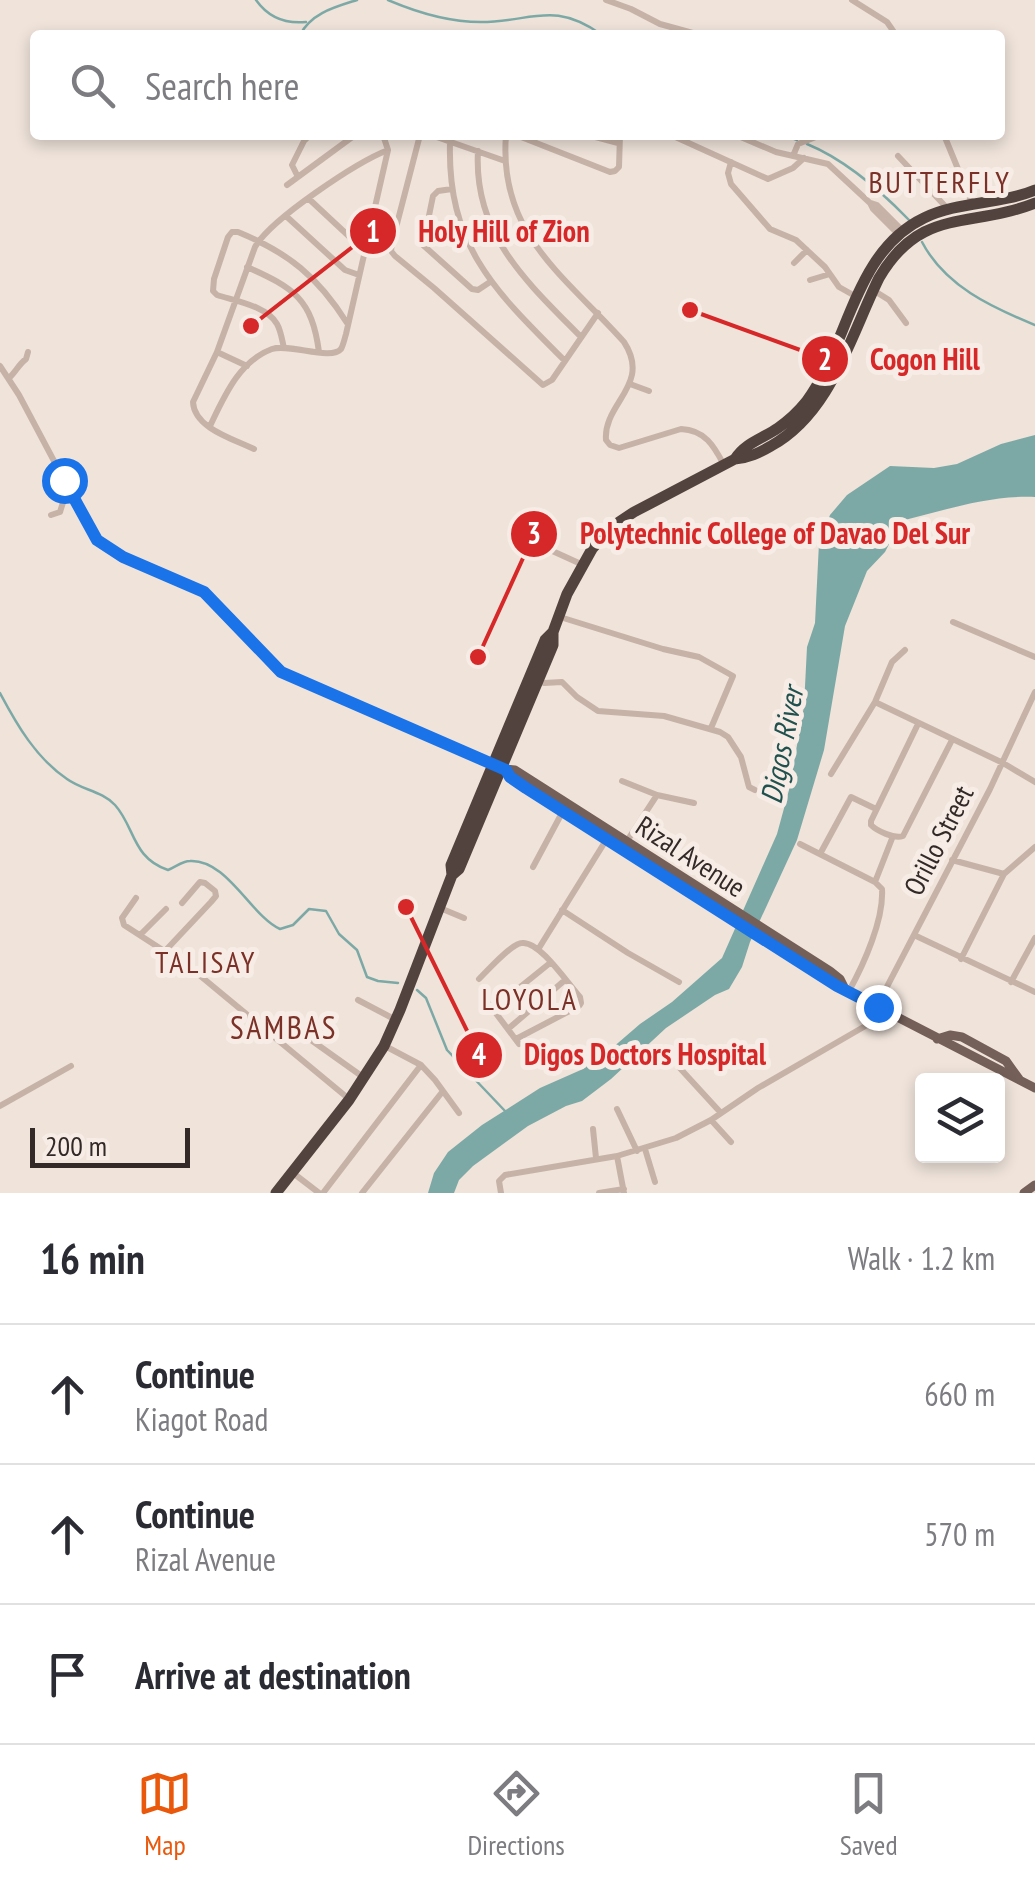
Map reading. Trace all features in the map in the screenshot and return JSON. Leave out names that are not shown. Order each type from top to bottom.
[{"type":"highway","points":[[276,1193],[350,1100],[384,1046],[500,767],[545,640],[553,632],[581,564],[600,538],[620,521],[730,462],[748,458],[782,440],[807,419],[826,390],[887,265],[921,219],[948,209],[1014,198],[1035,190]]},
{"type":"highway","points":[[730,462],[742,448],[778,429],[806,401],[876,260],[905,237],[949,222],[1035,203]]},
{"type":"main road","name":"Rizal Avenue","points":[[500,767],[563,812],[627,842],[837,986],[937,1039],[962,1037],[1006,1061],[1021,1081],[1035,1088]]},
{"type":"main road","name":"Rizal Avenue","points":[[500,767],[515,770],[609,836],[734,915]]},
{"type":"main road","points":[[1024,1193],[1034,1189]]},
{"type":"street","points":[[606,0],[682,30]]},
{"type":"street","points":[[852,0],[887,22],[893,30]]},
{"type":"street","points":[[298,177],[292,165],[305,140]]},
{"type":"street","points":[[288,184],[349,140]]},
{"type":"street","points":[[210,426],[228,390],[247,366],[272,349],[334,353],[339,350],[388,150],[385,140]]},
{"type":"street","points":[[419,140],[392,243],[393,254],[541,384],[550,383],[598,313]]},
{"type":"street","points":[[445,140],[506,161]]},
{"type":"street","points":[[506,140],[514,210],[527,234],[630,352],[633,374],[605,433],[606,440],[622,447],[686,429],[710,440],[730,462]]},
{"type":"street","points":[[529,140],[610,172],[619,167],[619,140]]},
{"type":"street","points":[[682,140],[768,179],[805,158]]},
{"type":"street","points":[[690,144],[692,140]]},
{"type":"street","points":[[748,140],[776,152],[828,164],[876,205],[905,237]]},
{"type":"street","points":[[793,156],[798,144],[807,140]]},
{"type":"street","points":[[946,140],[973,205]]},
{"type":"street","points":[[450,142],[452,189],[468,245],[490,282],[565,361]]},
{"type":"street","points":[[254,449],[210,426],[194,413],[193,402],[247,267],[259,241],[286,216],[362,160],[388,150]]},
{"type":"street","points":[[478,152],[483,203],[500,244],[518,272],[581,338]]},
{"type":"street","points":[[898,156],[948,209]]},
{"type":"street","points":[[731,162],[731,184],[770,229],[791,237],[830,274],[838,287],[857,297]]},
{"type":"street","points":[[452,189],[434,194],[423,245],[472,290],[490,282]]},
{"type":"street","points":[[309,199],[354,240],[366,245]]},
{"type":"street","points":[[286,216],[345,270],[360,275]]},
{"type":"street","points":[[284,348],[272,317],[213,291],[232,232],[259,241],[312,276],[348,324]]},
{"type":"street","points":[[794,262],[807,250]]},
{"type":"street","points":[[247,267],[282,286],[306,306],[316,328],[319,352]]},
{"type":"street","points":[[810,280],[830,274]]},
{"type":"street","points":[[874,290],[889,300],[906,323]]},
{"type":"street","points":[[9,378],[28,352]]},
{"type":"street","points":[[216,352],[247,366]]},
{"type":"street","points":[[0,366],[97,540],[123,557],[204,592],[281,672],[500,767]]},
{"type":"street","points":[[630,384],[649,391]]},
{"type":"street","points":[[52,514],[60,512],[64,480]]},
{"type":"street","points":[[548,549],[581,564]]},
{"type":"street","points":[[559,616],[627,639],[698,656],[733,676],[711,728]]},
{"type":"street","points":[[953,622],[1035,658]]},
{"type":"street","points":[[831,774],[875,702],[892,662],[905,650]]},
{"type":"street","points":[[534,679],[562,682],[576,698],[598,711],[664,716],[711,728],[734,745],[750,787],[755,790]]},
{"type":"street","name":"Orillo Street","points":[[878,1007],[1031,710],[1035,692]]},
{"type":"street","points":[[875,702],[1035,782]]},
{"type":"street","points":[[918,724],[871,826],[898,838],[902,836],[952,740]]},
{"type":"street","points":[[622,780],[694,803]]},
{"type":"street","points":[[627,842],[657,794]]},
{"type":"street","points":[[820,854],[851,797],[876,808]]},
{"type":"street","points":[[533,867],[563,812]]},
{"type":"street","points":[[539,948],[609,836]]},
{"type":"street","points":[[875,882],[893,836]]},
{"type":"street","points":[[800,844],[882,888],[881,907],[865,958],[847,989]]},
{"type":"street","points":[[961,959],[1004,874],[1035,847]]},
{"type":"street","points":[[952,860],[1004,874]]},
{"type":"street","points":[[165,951],[216,896],[215,891],[200,882],[182,903]]},
{"type":"street","points":[[136,898],[122,920],[124,925],[221,992],[350,1100]]},
{"type":"street","points":[[439,908],[464,918]]},
{"type":"street","points":[[140,935],[166,909]]},
{"type":"street","points":[[562,910],[679,982]]},
{"type":"street","points":[[914,935],[1035,992]]},
{"type":"street","points":[[1011,982],[1035,938]]},
{"type":"street","points":[[479,979],[517,944],[527,943],[539,948],[580,997],[580,1004],[517,1042],[491,1006],[550,963]]},
{"type":"street","points":[[508,1029],[565,980]]},
{"type":"street","points":[[358,1000],[396,1020]]},
{"type":"street","points":[[501,1193],[499,1182],[504,1175],[617,1156],[676,1138],[861,1030],[878,1007]]},
{"type":"street","points":[[312,1040],[364,1078]]},
{"type":"street","points":[[384,1046],[421,1066],[459,1113]]},
{"type":"street","points":[[677,1064],[721,1113]]},
{"type":"street","points":[[0,1106],[71,1066]]},
{"type":"street","points":[[292,1172],[321,1193],[421,1066]]},
{"type":"street","points":[[362,1193],[443,1091]]},
{"type":"street","points":[[617,1109],[654,1182]]},
{"type":"street","points":[[712,1120],[730,1142]]},
{"type":"street","points":[[594,1129],[596,1158]]},
{"type":"street","points":[[600,1193],[624,1191],[617,1156]]},
{"type":"water","points":[[1035,435],[1035,497],[984,501],[901,521],[885,552],[867,571],[845,626],[824,750],[797,840],[729,989],[666,1028],[582,1101],[528,1126],[473,1166],[459,1180],[454,1193],[428,1193],[434,1173],[448,1152],[540,1088],[583,1069],[672,1002],[722,958],[777,834],[789,790],[804,706],[807,647],[815,623],[819,543],[830,515],[847,495],[890,466],[934,468],[957,464],[1001,444]]},
{"type":"waterway","points":[[256,0],[278,18],[306,22]]},
{"type":"waterway","points":[[303,30],[317,16],[357,0]]},
{"type":"waterway","points":[[388,0],[469,22],[542,15],[570,18],[594,30]]},
{"type":"waterway","points":[[807,144],[862,177],[909,220]]},
{"type":"waterway","points":[[922,242],[956,283],[1035,325]]},
{"type":"waterway","points":[[0,693],[20,729],[46,761],[73,783],[115,805],[141,850],[156,865],[168,870],[190,861],[216,869],[280,929],[293,925],[309,909],[326,911],[339,934],[357,950],[367,977],[398,983]]},
{"type":"waterway","points":[[417,990],[426,998],[447,1050],[506,1112]]},
{"type":"place","name":"Cogon Hill","points":[[690,310]]},
{"type":"place","name":"Holy Hill of Zion","points":[[251,326]]},
{"type":"place","name":"Polytechnic College of Davao Del Sur","points":[[478,657]]},
{"type":"place","name":"Digos Doctors Hospital","points":[[406,907]]},
{"type":"district","name":"BUTTERFLY","points":[[940,181]]},
{"type":"district","name":"TALISAY","points":[[206,961]]},
{"type":"district","name":"LOYOLA","points":[[530,998]]},
{"type":"district","name":"SAMBAS","points":[[284,1027]]},
{"type":"route","points":[[64,480],[97,540],[123,557],[204,592],[281,672],[506,770],[526,788],[837,986],[878,1007]]},
{"type":"water label","name":"Digos River","points":[[781,745]]}]
